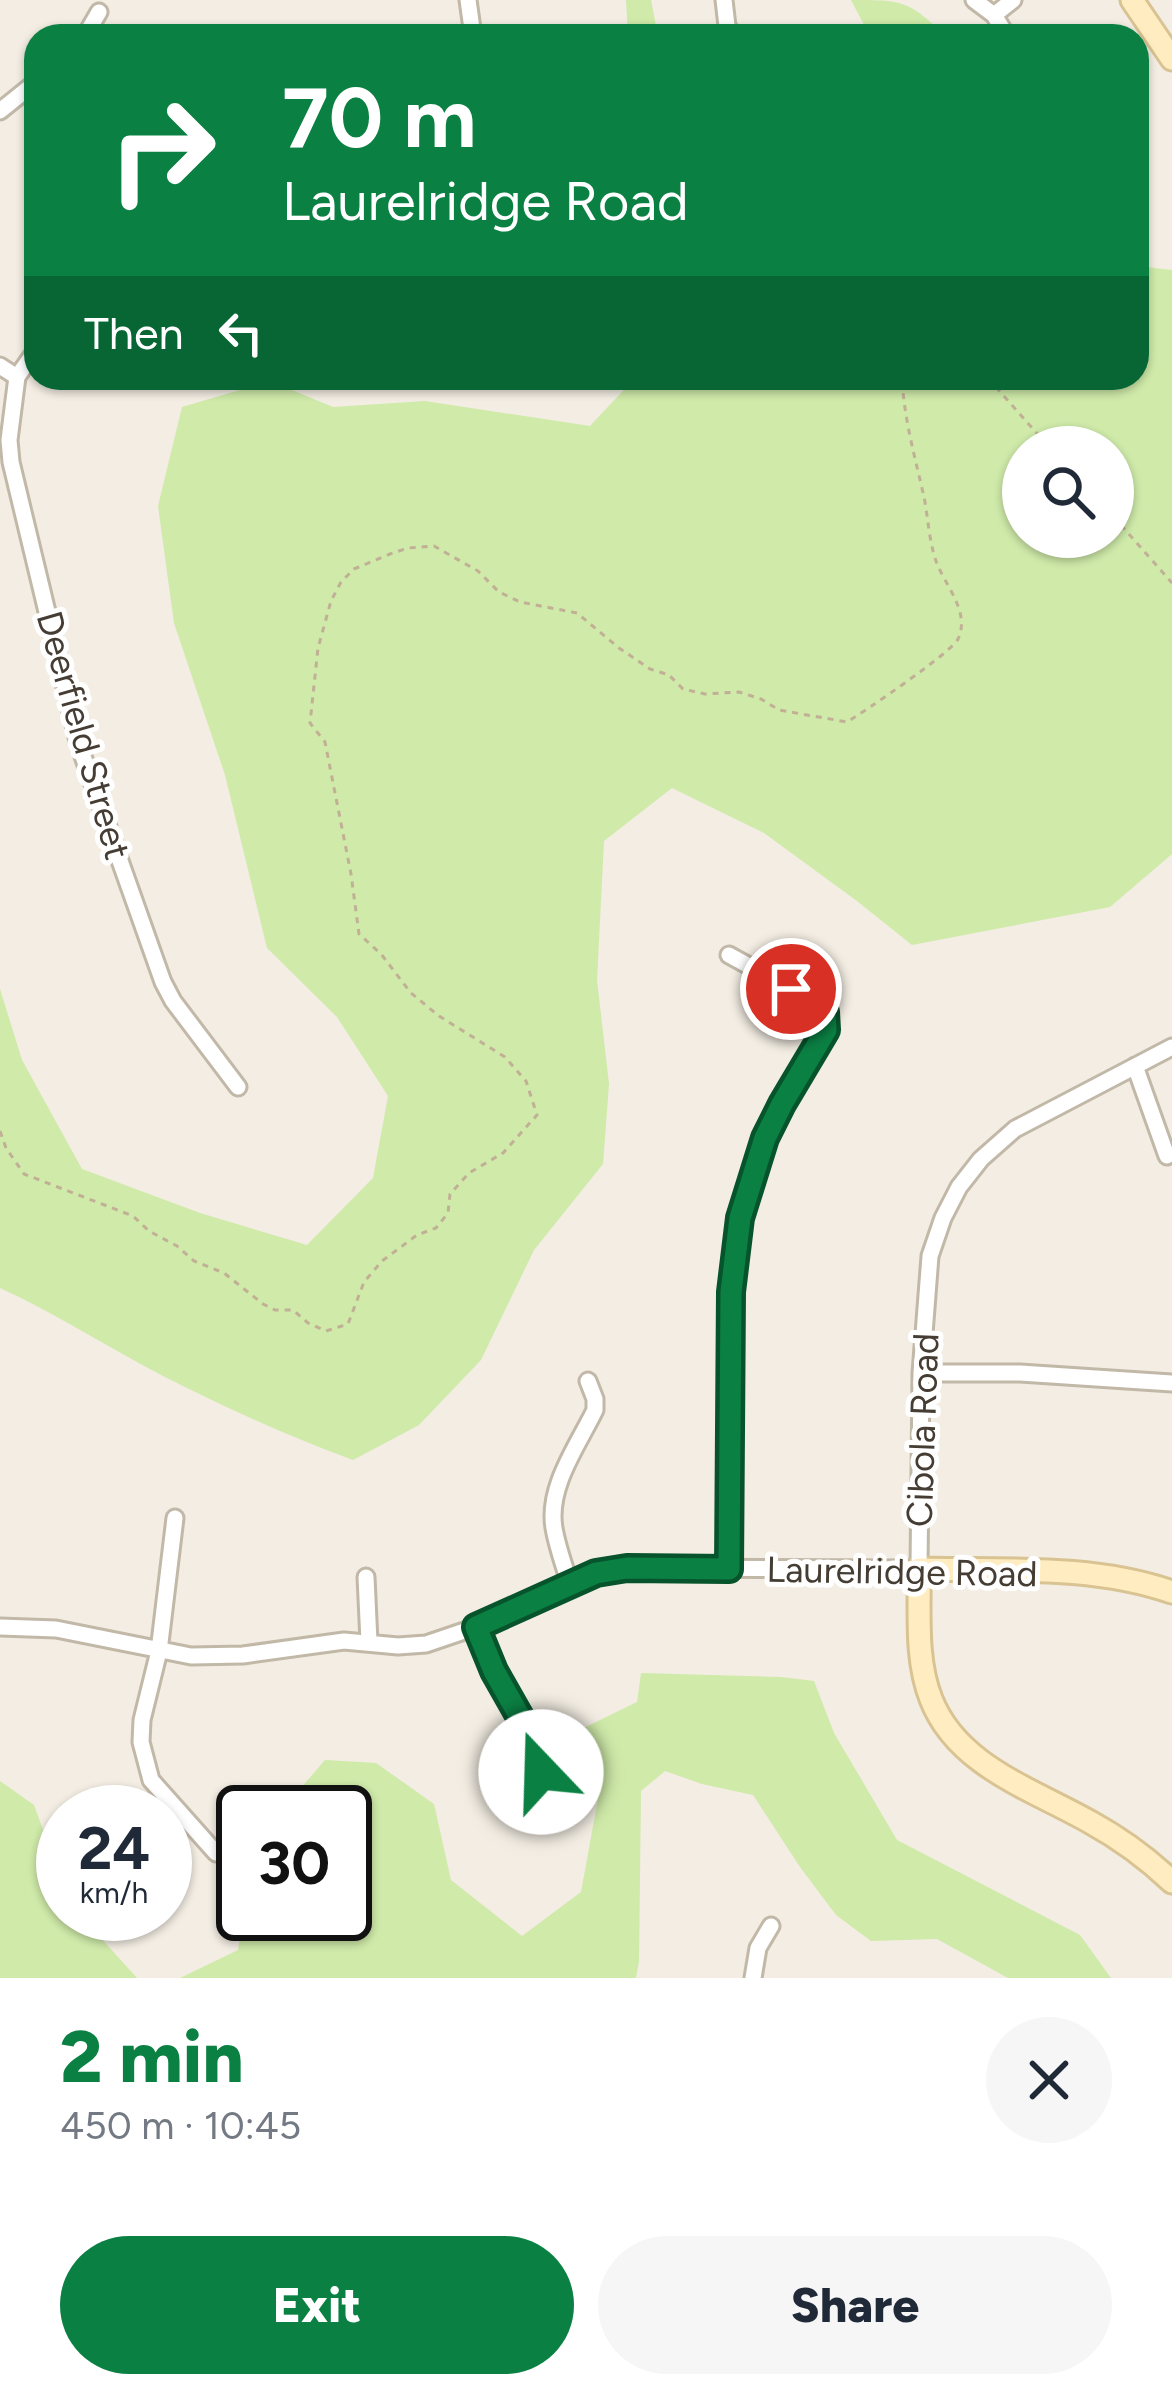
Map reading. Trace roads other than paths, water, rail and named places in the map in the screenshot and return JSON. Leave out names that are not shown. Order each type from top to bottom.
[{"type":"street","points":[[974,0],[1000,24]]},
{"type":"street","points":[[994,15],[1013,0]]},
{"type":"street","points":[[92,24],[98,12]]},
{"type":"street","points":[[1149,25],[1172,59]]},
{"type":"street","points":[[0,111],[24,92]]},
{"type":"street","points":[[0,366],[17,377],[24,367]]},
{"type":"street","name":"Deerfield Street","points":[[17,377],[10,462],[80,745],[163,982],[238,1087]]},
{"type":"street","points":[[729,955],[822,1006],[826,1030],[765,1138],[740,1218],[731,1292],[729,1569]]},
{"type":"street","name":"Cibola Road","points":[[1172,1047],[1016,1129],[981,1159],[943,1218],[930,1256],[921,1373],[919,1569],[920,1651],[931,1699],[950,1733],[973,1756],[1142,1853],[1172,1882]]},
{"type":"street","points":[[1136,1066],[1168,1156]]},
{"type":"street","points":[[921,1373],[1172,1383]]},
{"type":"street","points":[[570,1584],[554,1527],[553,1505],[561,1478],[595,1410],[588,1381]]},
{"type":"street","points":[[175,1518],[159,1651],[141,1742],[151,1780],[216,1852]]},
{"type":"street","name":"Laurelridge Road","points":[[0,1627],[56,1629],[191,1656],[243,1655],[344,1641],[426,1644],[596,1573],[627,1568],[1090,1573],[1172,1592]]},
{"type":"street","points":[[366,1577],[369,1642]]},
{"type":"street","points":[[476,1627],[494,1671],[537,1747],[545,1796]]},
{"type":"street","points":[[753,1978],[758,1948],[771,1926]]}]
